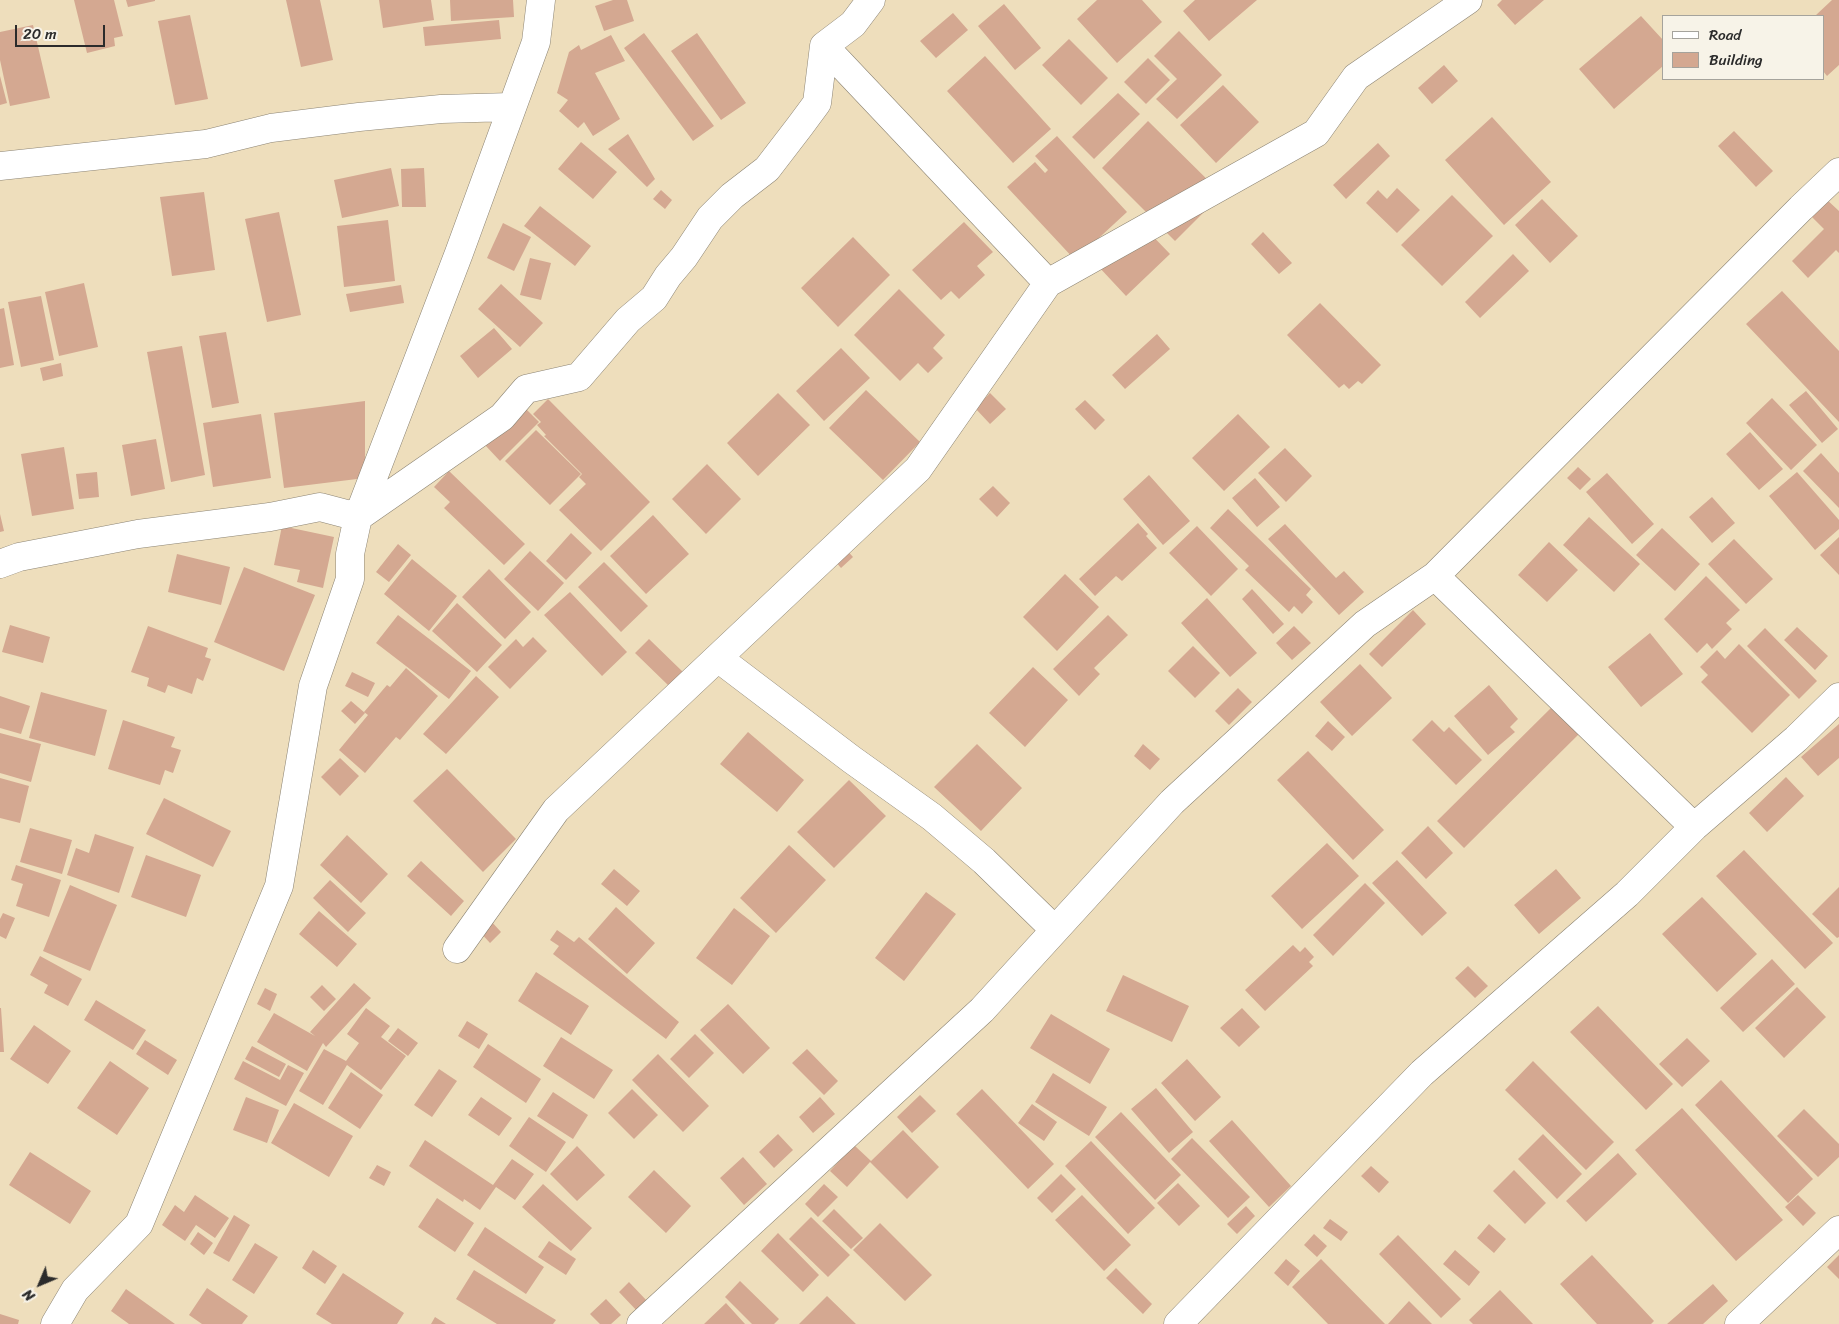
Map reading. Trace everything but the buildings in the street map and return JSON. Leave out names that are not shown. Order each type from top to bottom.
[{"type":"street","points":[[55,1324],[75,1290],[139,1224],[279,886],[313,686],[350,579],[350,554],[358,517],[459,253],[536,42],[541,0]]},
{"type":"street","points":[[0,564],[19,557],[138,534],[270,517],[320,507],[358,517],[502,417],[526,389],[579,377],[628,320],[654,298],[710,218],[732,196],[768,169],[817,103],[824,46],[853,24],[871,0]]},
{"type":"street","points":[[457,949],[556,810],[918,469],[1048,283],[1316,133],[1356,77],[1468,0]]},
{"type":"street","points":[[824,46],[1048,283]]},
{"type":"street","points":[[0,166],[206,144],[271,128],[359,117],[441,109],[511,107]]},
{"type":"street","points":[[641,1324],[982,1010],[1172,802],[1365,624],[1435,576],[1839,172]]},
{"type":"street","points":[[1435,576],[1694,827]]},
{"type":"street","points":[[718,658],[932,817],[984,861],[1055,930]]},
{"type":"street","points":[[1178,1324],[1422,1073],[1628,894],[1694,827],[1796,739],[1839,697]]},
{"type":"street","points":[[1739,1324],[1839,1230]]}]
